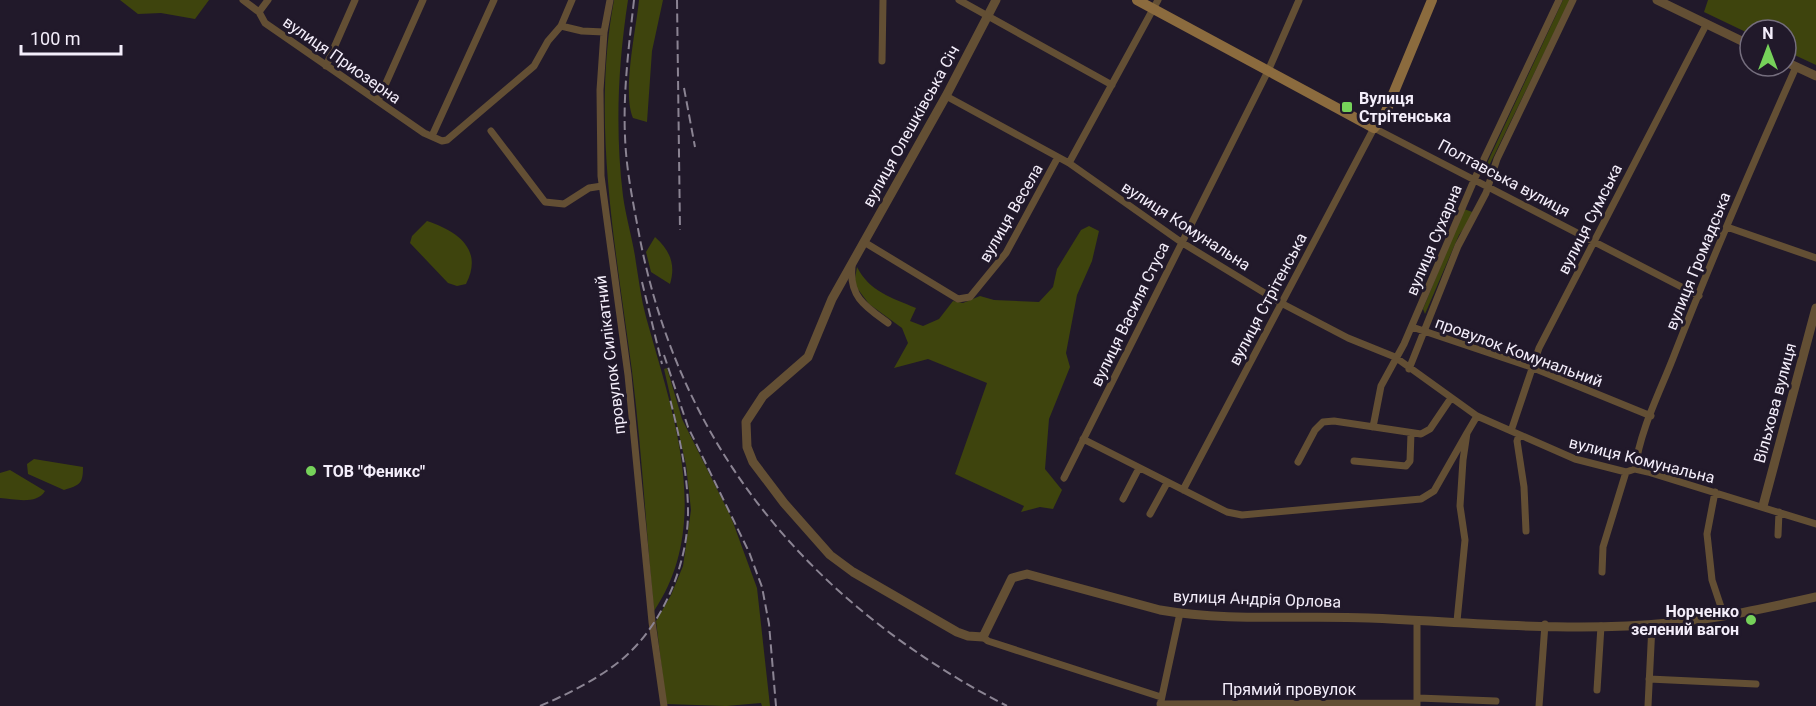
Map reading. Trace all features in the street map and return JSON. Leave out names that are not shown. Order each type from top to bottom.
[{"type":"main road","name":"Полтавська вулиця","points":[[1137,0],[1156,4],[1268,71],[1376,124]]},
{"type":"main road","name":"вулиця Стрітенська","points":[[1376,124],[1377,112],[1426,0]]},
{"type":"main road","name":"вулиця Стрітенська","points":[[1376,124],[1383,116],[1432,0]]},
{"type":"street","name":"вулиця Приозерна","points":[[243,0],[259,12],[265,23],[432,136]]},
{"type":"street","points":[[259,12],[268,0]]},
{"type":"street","points":[[326,66],[355,0]]},
{"type":"street","points":[[378,101],[423,0]]},
{"type":"street","points":[[494,0],[432,136],[442,141],[447,140],[534,66],[548,41],[561,26],[572,0]]},
{"type":"street","name":"провулок Силікатний","points":[[610,0],[604,32],[600,90],[602,186],[628,375],[652,622],[664,706]]},
{"type":"street","points":[[882,61],[883,0]]},
{"type":"street","points":[[959,0],[1112,85]]},
{"type":"street","name":"вулиця Олешківська Січ","points":[[852,265],[946,96],[996,0]]},
{"type":"street","name":"вулиця Василя Стуса","points":[[1064,478],[1268,71],[1299,0]]},
{"type":"street","name":"вулиця Сухарна","points":[[1373,427],[1377,397],[1412,327],[1475,178],[1559,0]]},
{"type":"street","name":"вулиця Сухарна","points":[[1409,369],[1458,246],[1477,214],[1497,159],[1573,0]]},
{"type":"street","points":[[1657,0],[1675,4],[1706,25],[1738,40]]},
{"type":"street","name":"вулиця Весела","points":[[1069,163],[1156,4]]},
{"type":"street","name":"вулиця Сумська","points":[[1511,431],[1531,367],[1592,243],[1706,25]]},
{"type":"street","points":[[561,26],[582,31],[604,32]]},
{"type":"street","points":[[1798,68],[1816,76]]},
{"type":"street","name":"вулиця Громадська","points":[[1635,469],[1651,416],[1753,161],[1791,78]]},
{"type":"street","name":"вулиця Комунальна","points":[[946,96],[1069,163],[1181,242],[1281,303],[1348,338],[1395,357],[1477,416],[1575,459],[1626,472],[1635,469],[1816,524]]},
{"type":"street","name":"Полтавська вулиця","points":[[1376,124],[1592,243],[1699,296]]},
{"type":"street","name":"вулиця Стрітенська","points":[[1183,490],[1376,124]]},
{"type":"street","points":[[491,131],[545,202],[564,204],[589,188],[602,186]]},
{"type":"street","name":"вулиця Весела","points":[[864,242],[958,299],[970,297],[1006,253],[1058,157]]},
{"type":"street","points":[[1727,227],[1816,258]]},
{"type":"street","points":[[852,265],[851,281],[857,296],[866,307],[888,323]]},
{"type":"street","points":[[852,265],[831,299],[808,357],[763,396],[754,408],[746,422],[747,447],[753,462],[784,503],[830,555],[853,572],[957,632],[968,636],[983,637]]},
{"type":"street","name":"Вільхова вулиця","points":[[1762,506],[1816,308]]},
{"type":"street","name":"провулок Комунальний","points":[[1412,327],[1531,367],[1651,416]]},
{"type":"street","points":[[1298,462],[1315,430],[1323,422],[1329,420],[1411,434],[1427,432],[1451,398]]},
{"type":"street","points":[[1083,439],[1167,483],[1238,515],[1328,510],[1421,499],[1434,491],[1477,416]]},
{"type":"street","points":[[1457,621],[1465,540],[1460,506],[1467,433]]},
{"type":"street","points":[[1354,461],[1408,465],[1411,434]]},
{"type":"street","points":[[1519,435],[1517,441],[1524,487],[1526,531]]},
{"type":"street","points":[[1123,499],[1138,468]]},
{"type":"street","points":[[1602,572],[1603,547],[1626,472]]},
{"type":"street","points":[[1150,514],[1167,483]]},
{"type":"street","points":[[1715,492],[1707,534],[1712,580],[1724,616]]},
{"type":"street","points":[[1778,535],[1779,512]]},
{"type":"street","name":"вулиця Андрія Орлова","points":[[983,637],[1008,584],[1018,575],[1039,576],[1180,614],[1417,621],[1601,626],[1652,625],[1724,616],[1816,597]]},
{"type":"street","points":[[1161,702],[1180,614]]},
{"type":"street","points":[[1417,621],[1418,702]]},
{"type":"street","points":[[1539,706],[1545,624]]},
{"type":"street","points":[[1648,706],[1652,625]]},
{"type":"street","points":[[1597,690],[1601,626]]},
{"type":"street","name":"Прямий провулок","points":[[983,637],[988,641],[1161,702],[1496,701]]},
{"type":"street","points":[[1649,679],[1756,684]]},
{"type":"green space","points":[[120,0],[209,0],[195,19],[161,13],[138,14]]},
{"type":"green space","points":[[614,0],[628,0],[619,98],[619,147],[623,196],[643,304],[676,428],[685,504],[682,541],[672,577],[654,611],[632,371],[608,186],[605,92]]},
{"type":"green space","points":[[639,0],[663,0],[652,51],[647,122],[633,118],[629,93]]},
{"type":"green space","points":[[1563,0],[1570,0],[1484,176],[1483,172]]},
{"type":"green space","points":[[1708,0],[1816,0],[1816,65],[1798,57],[1798,18],[1738,18],[1738,28],[1704,12]]},
{"type":"green space","points":[[1464,209],[1475,213],[1459,235],[1425,314],[1423,309]]},
{"type":"green space","points":[[427,221],[457,236],[469,251],[472,261],[471,272],[466,284],[457,286],[448,283],[410,243],[412,236]]},
{"type":"green space","points":[[1089,226],[1099,231],[1092,261],[1077,295],[1066,353],[1070,367],[1049,419],[1045,469],[1062,490],[1053,509],[1040,507],[1021,512],[1024,506],[955,474],[987,383],[928,359],[894,368],[908,343],[902,328],[869,304],[854,284],[857,267],[875,288],[916,308],[910,321],[923,326],[939,319],[953,301],[963,303],[980,296],[994,300],[1039,302],[1053,287],[1057,269],[1081,230]]},
{"type":"green space","points":[[655,237],[665,247],[672,264],[670,284],[651,272],[646,252]]},
{"type":"green space","points":[[667,368],[682,419],[731,517],[757,588],[770,706],[762,706],[761,703],[726,706],[666,704],[656,621],[671,595],[683,566],[691,510],[686,465],[664,369]]},
{"type":"green space","points":[[34,459],[83,467],[80,483],[64,490],[28,474],[27,464]]},
{"type":"green space","points":[[10,470],[45,491],[31,500],[0,498],[0,473]]},
{"type":"railway","points":[[634,0],[625,102],[628,173],[639,234],[659,312],[687,385],[723,452],[766,514],[817,570],[874,621],[937,666],[1007,706]]},
{"type":"railway","points":[[677,0],[680,230]]},
{"type":"railway","points":[[684,88],[695,147]]},
{"type":"railway","points":[[642,282],[662,364]]},
{"type":"railway","points":[[664,355],[688,427],[749,552],[762,587],[769,624],[776,706]]},
{"type":"railway","points":[[540,706],[582,686],[620,661],[648,631],[670,594],[683,553],[688,512],[685,469],[670,399]]},
{"type":"place","name":"Вулиця Стрітенська","points":[[1347,107]]},
{"type":"place","name":"ТОВ \"Феникс\"","points":[[311,471]]},
{"type":"place","name":"Норченко зелений вагон","points":[[1751,620]]}]
